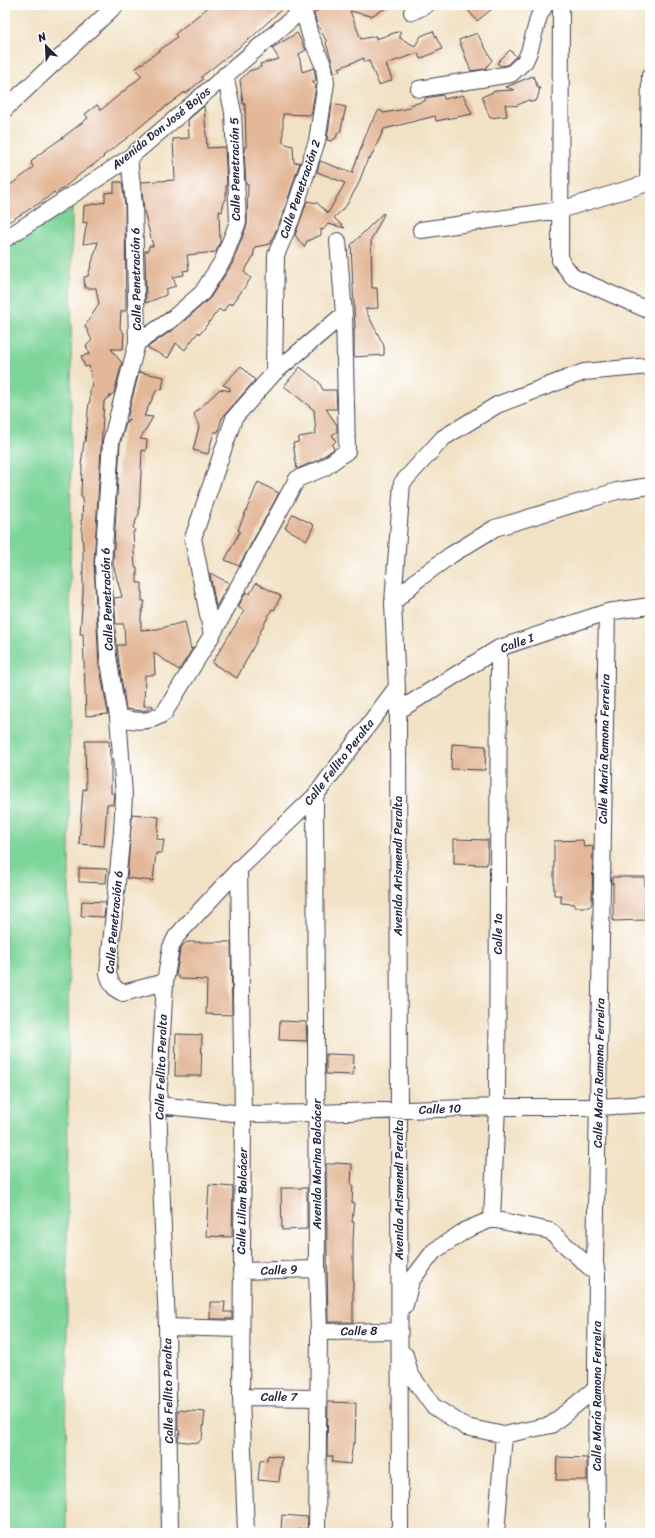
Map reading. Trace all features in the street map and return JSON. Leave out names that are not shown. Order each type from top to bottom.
[{"type":"street","points":[[7,104],[116,5]]},
{"type":"street","points":[[419,89],[511,74],[525,61],[539,16],[545,5]]},
{"type":"street","points":[[561,5],[560,260],[573,276],[650,311]]},
{"type":"street","name":"Avenida Don José Bojos","points":[[5,240],[129,158],[306,7]]},
{"type":"street","name":"Calle Penetración 2","points":[[274,373],[276,255],[291,220],[318,141],[326,83],[324,67],[310,35],[306,7]]},
{"type":"street","name":"Calle Penetración 5","points":[[137,343],[172,319],[202,293],[223,260],[238,222],[234,112],[225,75]]},
{"type":"street","points":[[421,230],[560,210],[648,183],[650,76]]},
{"type":"street","name":"Calle Penetración 6","points":[[129,158],[134,204],[137,343],[111,442],[103,564],[108,656],[118,717],[124,794],[122,832],[108,974],[111,983],[116,990],[123,993],[165,982]]},
{"type":"street","points":[[118,717],[132,721],[157,718],[164,713],[212,635],[297,479],[324,468],[347,451],[344,314],[338,241]]},
{"type":"street","points":[[212,635],[193,538],[234,418],[274,373],[344,314]]},
{"type":"street","name":"Avenida Arismendi Peralta","points":[[400,1533],[398,711],[393,603],[402,483],[443,438],[497,405],[584,372],[650,366]]},
{"type":"street","points":[[393,603],[417,580],[451,555],[495,528],[617,491],[650,486]]},
{"type":"street","name":"Calle I","points":[[398,711],[499,648],[607,612],[650,606]]},
{"type":"street","name":"Calle María Ramona Ferreira","points":[[597,1533],[597,1274],[595,1263],[607,612]]},
{"type":"street","name":"Calle 1a","points":[[492,1219],[497,1107],[499,648]]},
{"type":"street","name":"Calle Fellito Peralta","points":[[170,1533],[167,1327],[158,1106],[165,982],[171,947],[176,938],[239,870],[315,796],[397,687]]},
{"type":"street","name":"Avenida Marina Balcácer","points":[[315,796],[317,1269],[319,1332],[317,1533]]},
{"type":"street","name":"Calle Lilian Balcácer","points":[[239,870],[243,1114],[240,1329],[246,1533]]},
{"type":"street","name":"Calle 10","points":[[158,1106],[243,1114],[317,1114],[497,1107],[598,1107],[650,1104]]},
{"type":"street","points":[[596,1388],[551,1425],[504,1435],[466,1427],[433,1406],[410,1374],[399,1331],[411,1281],[434,1251],[466,1230],[492,1219],[550,1231],[597,1274]]},
{"type":"street","name":"Calle 9","points":[[241,1271],[317,1269]]},
{"type":"street","points":[[167,1327],[240,1329]]},
{"type":"street","name":"Calle 8","points":[[319,1332],[399,1331]]},
{"type":"street","name":"Calle 7","points":[[241,1397],[318,1398]]},
{"type":"street","points":[[496,1533],[504,1435]]},
{"type":"green space","points":[[72,209],[66,1533],[5,1533],[5,243]]},
{"type":"building","points":[[211,5],[286,5],[252,37],[201,77],[203,79],[185,94],[185,92],[159,111],[103,156],[104,157],[56,194],[54,192],[43,201],[5,224],[5,189],[33,168],[31,162],[38,155],[88,118],[85,114],[97,105],[101,110],[142,76],[135,69],[177,37],[175,34]]},
{"type":"building","points":[[333,5],[392,5],[371,16],[350,11],[361,39],[376,36],[376,39],[400,31],[400,38],[415,46],[421,36],[433,31],[442,49],[420,59],[418,53],[386,64],[392,80],[379,85],[369,61],[364,62],[364,58],[339,68],[340,71],[334,73],[327,42],[317,24],[314,13],[325,6],[328,9]]},
{"type":"building","points":[[464,5],[497,5],[477,21]]},
{"type":"building","points":[[297,33],[306,50],[299,54],[302,72],[314,68],[316,80],[312,82],[316,86],[311,115],[283,114],[283,143],[293,146],[294,163],[300,162],[282,217],[270,244],[255,247],[253,257],[244,272],[251,278],[232,305],[229,303],[223,312],[219,309],[200,334],[198,332],[185,350],[176,343],[168,358],[148,347],[178,326],[210,298],[232,264],[247,225],[248,184],[246,184],[244,147],[246,147],[245,104],[243,104],[240,80],[249,71],[261,67],[260,64],[279,59],[272,48]]},
{"type":"building","points":[[477,33],[492,60],[485,69],[471,71],[459,40]]},
{"type":"building","points":[[510,50],[516,56],[507,65],[501,66],[497,63]]},
{"type":"building","points":[[533,76],[538,88],[540,88],[537,100],[532,102],[528,100],[516,106],[505,104],[507,116],[490,118],[482,97],[495,91],[514,90],[506,87]]},
{"type":"building","points":[[443,95],[444,99],[463,95],[472,114],[436,121],[435,116],[384,129],[370,159],[368,158],[358,185],[346,206],[334,218],[345,228],[328,224],[323,230],[321,229],[321,235],[307,241],[304,247],[295,235],[307,201],[317,203],[328,213],[345,183],[317,172],[320,161],[352,173],[371,123],[379,110],[384,113],[410,108],[410,105],[425,101],[425,98]]},
{"type":"building","points":[[332,104],[346,107],[340,133],[338,132],[336,138],[331,141],[327,140]]},
{"type":"building","points":[[204,106],[207,148],[225,147],[227,185],[226,200],[224,200],[222,212],[219,211],[220,241],[216,252],[187,255],[189,270],[183,271],[184,275],[173,277],[176,286],[166,289],[166,295],[146,303],[145,251],[148,251],[149,246],[153,246],[144,211],[141,182],[175,180],[173,139],[189,138],[188,120]]},
{"type":"building","points":[[114,182],[122,182],[125,205],[126,311],[121,311],[120,328],[124,333],[123,349],[111,349],[122,363],[114,393],[104,401],[94,563],[99,667],[108,714],[86,716],[83,634],[80,634],[83,594],[83,547],[81,520],[83,497],[81,497],[81,465],[90,402],[90,387],[93,387],[89,366],[85,367],[81,356],[90,354],[86,346],[92,340],[85,326],[99,304],[96,288],[85,288],[84,277],[88,276],[98,242],[83,244],[87,222],[83,223],[84,206],[105,202],[105,193],[114,192]]},
{"type":"building","points":[[383,213],[384,214],[371,240],[372,288],[377,288],[378,308],[365,309],[384,346],[384,355],[354,357],[355,328],[351,245]]},
{"type":"building","points":[[241,366],[255,380],[222,418],[218,432],[214,432],[208,454],[193,450],[199,427],[194,414],[220,389],[230,391],[230,388],[223,385]]},
{"type":"building","points":[[300,367],[319,382],[323,390],[336,390],[337,409],[326,409],[337,425],[337,432],[332,435],[336,441],[332,445],[334,449],[318,460],[297,469],[293,443],[298,442],[299,437],[316,434],[314,410],[284,386]]},
{"type":"building","points":[[139,372],[164,377],[162,390],[157,389],[144,416],[153,417],[140,439],[147,440],[146,451],[142,450],[139,514],[133,527],[135,531],[133,532],[135,567],[137,567],[137,583],[142,583],[142,601],[145,601],[141,616],[141,630],[157,629],[185,622],[191,649],[193,648],[179,670],[154,653],[155,675],[145,675],[144,706],[153,706],[153,708],[142,711],[126,709],[117,645],[125,645],[124,624],[116,624],[114,598],[122,597],[113,564],[120,444],[127,420],[129,420],[128,414]]},
{"type":"building","points":[[258,482],[279,493],[239,566],[225,560],[240,531],[238,530]]},
{"type":"building","points":[[293,514],[314,525],[307,540],[285,528]]},
{"type":"building","points":[[210,574],[229,583],[216,607]]},
{"type":"building","points":[[256,583],[281,596],[274,610],[272,609],[237,678],[212,663],[244,611],[238,607],[246,592],[250,594]]},
{"type":"building","points":[[85,741],[109,741],[111,758],[111,793],[114,793],[113,805],[107,804],[104,846],[79,844],[83,789],[86,790]]},
{"type":"building","points":[[452,744],[486,746],[485,770],[451,769]]},
{"type":"building","points":[[132,814],[159,817],[157,839],[164,840],[162,853],[156,853],[153,881],[127,878]]},
{"type":"building","points":[[454,839],[488,840],[487,865],[454,864]]},
{"type":"building","points":[[583,840],[584,847],[593,846],[592,904],[589,907],[574,907],[575,904],[561,903],[561,895],[554,895],[554,841]]},
{"type":"building","points":[[79,868],[107,869],[106,883],[79,882]]},
{"type":"building","points":[[612,877],[645,877],[645,920],[613,921]]},
{"type":"building","points":[[82,901],[106,902],[104,917],[81,916]]},
{"type":"building","points":[[187,942],[231,942],[232,1015],[206,1014],[207,980],[181,979],[176,975],[180,950]]},
{"type":"building","points":[[280,1021],[306,1022],[307,1041],[279,1040]]},
{"type":"building","points":[[176,1034],[202,1035],[201,1076],[175,1076]]},
{"type":"building","points":[[326,1054],[354,1055],[353,1075],[326,1074]]},
{"type":"building","points":[[326,1164],[352,1164],[351,1185],[353,1185],[352,1203],[354,1203],[352,1222],[354,1222],[353,1322],[328,1322]]},
{"type":"building","points":[[209,1185],[233,1187],[232,1237],[206,1236]]},
{"type":"building","points":[[281,1188],[307,1188],[307,1229],[282,1230]]},
{"type":"building","points":[[210,1302],[225,1302],[224,1312],[232,1312],[232,1319],[210,1319]]},
{"type":"building","points":[[328,1402],[356,1403],[355,1443],[353,1443],[350,1464],[332,1462],[333,1456],[327,1456]]},
{"type":"building","points":[[178,1410],[205,1412],[202,1438],[198,1443],[178,1441],[180,1431],[178,1430]]},
{"type":"building","points":[[268,1455],[282,1457],[279,1482],[258,1480],[260,1461],[267,1460]]},
{"type":"building","points":[[557,1457],[587,1458],[587,1480],[556,1480]]},
{"type":"building","points":[[282,1515],[308,1517],[307,1529],[299,1529],[299,1533],[281,1532]]}]
